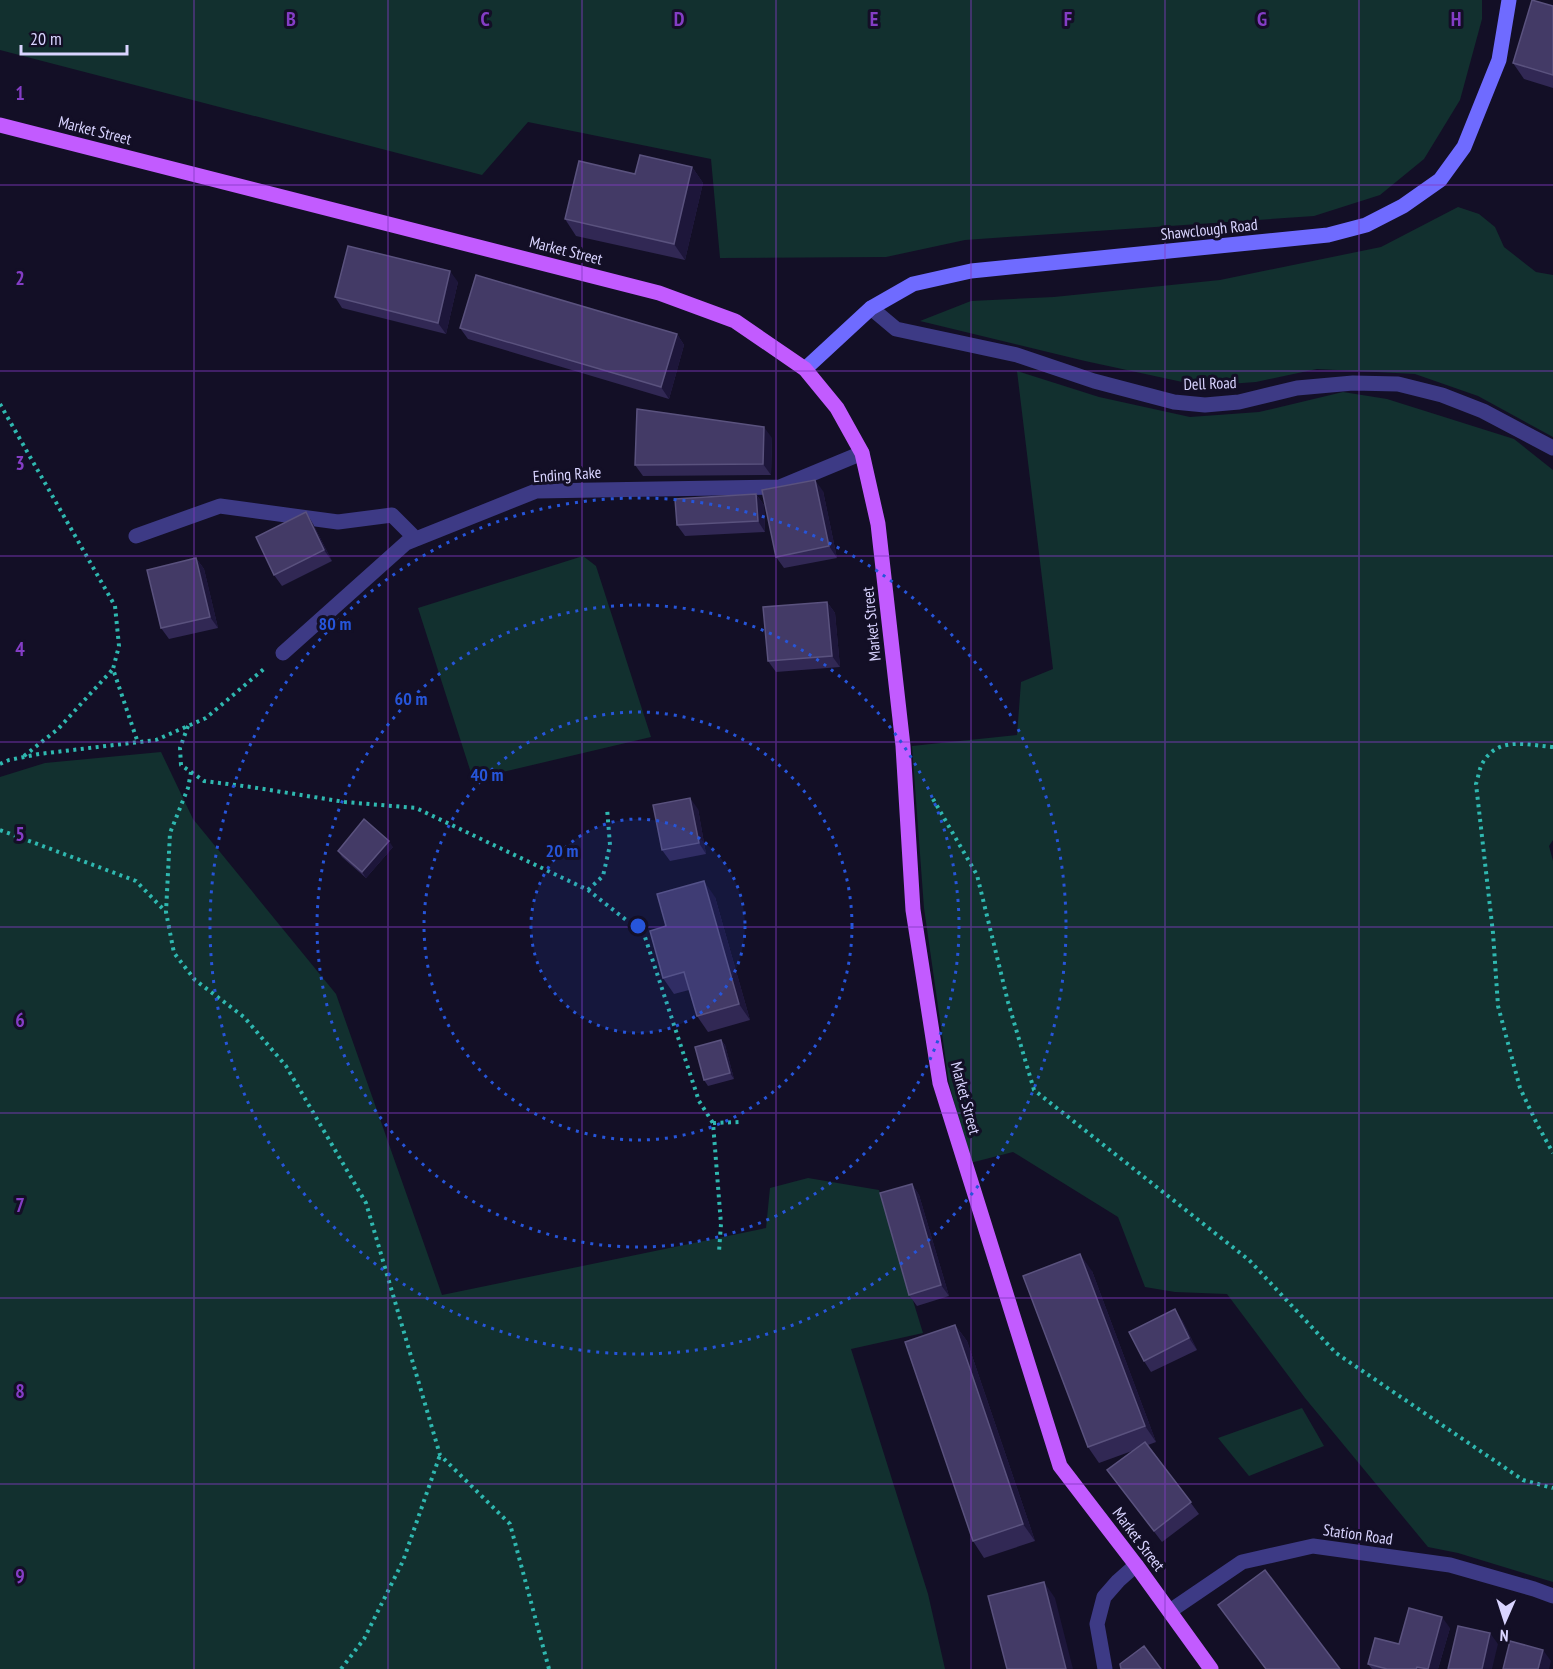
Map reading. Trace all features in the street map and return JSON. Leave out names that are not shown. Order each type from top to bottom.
[{"type":"main road","name":"Shawclough Road","points":[[805,369],[871,308],[913,284],[971,271],[1328,235],[1366,225],[1403,206],[1440,180],[1464,147],[1498,60],[1509,0]]},
{"type":"main road","name":"Market Street","points":[[0,125],[659,292],[735,321],[805,369],[837,408],[862,453],[878,524],[903,746],[913,910],[940,1083],[1060,1466],[1136,1564],[1211,1669]]},
{"type":"street","name":"Dell Road","points":[[871,308],[896,329],[1017,355],[1094,381],[1173,402],[1205,405],[1239,402],[1297,388],[1353,383],[1398,384],[1442,396],[1483,411],[1553,448]]},
{"type":"street","name":"Ending Rake","points":[[283,652],[406,543],[536,491],[780,487],[862,453]]},
{"type":"street","points":[[136,536],[220,506],[338,522],[392,514],[416,539]]},
{"type":"street","name":"Station Road","points":[[1170,1611],[1242,1562],[1313,1546],[1450,1565],[1553,1596]]},
{"type":"street","points":[[1105,1669],[1097,1624],[1104,1598],[1136,1564]]},
{"type":"path","points":[[0,405],[115,606],[119,646],[114,669],[138,743]]},
{"type":"path","points":[[0,764],[24,757],[156,740],[206,718],[283,652]]},
{"type":"path","points":[[24,757],[58,729],[114,669]]},
{"type":"path","points":[[188,726],[180,748],[181,765],[204,781],[345,802],[417,808],[588,890],[644,934],[699,1101],[713,1123],[721,1224],[719,1252]]},
{"type":"path","points":[[1553,747],[1507,744],[1497,748],[1482,765],[1476,784],[1493,933],[1498,1006],[1521,1088],[1553,1153]]},
{"type":"path","points":[[191,772],[188,788],[170,832],[166,912],[174,953],[195,980],[244,1017],[286,1066],[366,1203],[440,1455],[510,1524],[549,1669]]},
{"type":"path","points":[[932,796],[977,875],[1008,1002],[1034,1090],[1249,1260],[1336,1353],[1523,1480],[1553,1488]]},
{"type":"path","points":[[588,890],[603,876],[610,845],[607,808]]},
{"type":"path","points":[[0,830],[136,881],[166,912]]},
{"type":"path","points":[[713,1123],[740,1122]]},
{"type":"path","points":[[341,1669],[364,1639],[403,1561],[440,1455]]},
{"type":"green space","points":[[0,0],[1482,0],[1482,19],[1460,100],[1424,159],[1380,195],[1314,216],[965,240],[886,257],[720,258],[711,159],[528,122],[482,175],[0,50]]},
{"type":"green space","points":[[1458,207],[1479,214],[1495,227],[1504,247],[1536,272],[1553,275],[1553,437],[1478,396],[1415,374],[1317,369],[1256,382],[1201,386],[920,321],[971,301],[1054,297],[1220,280],[1381,247]]},
{"type":"green space","points":[[1017,371],[1099,397],[1190,417],[1259,412],[1343,392],[1387,399],[1514,439],[1553,470],[1553,840],[1549,846],[1553,861],[1553,1582],[1458,1553],[1428,1547],[1305,1398],[1227,1294],[1175,1292],[1145,1287],[1118,1217],[1013,1152],[970,1163],[949,1083],[924,908],[912,746],[1017,735],[1021,682],[1053,669]]},
{"type":"green space","points":[[583,556],[596,566],[651,737],[473,779],[418,608]]},
{"type":"green space","points":[[161,752],[193,819],[336,994],[442,1295],[766,1228],[770,1188],[808,1178],[879,1190],[923,1333],[851,1349],[928,1594],[945,1669],[0,1669],[0,777],[45,763]]},
{"type":"green space","points":[[1302,1408],[1324,1446],[1249,1476],[1218,1438]]},
{"type":"building","points":[[1532,0],[1553,6],[1553,75],[1513,63]]},
{"type":"building","points":[[640,155],[692,167],[674,244],[565,219],[579,161],[635,174]]},
{"type":"building","points":[[348,246],[450,271],[438,323],[335,297]]},
{"type":"building","points":[[476,275],[677,334],[661,387],[460,328]]},
{"type":"building","points":[[637,409],[764,427],[763,464],[635,465]]},
{"type":"building","points":[[815,480],[829,546],[776,557],[762,490]]},
{"type":"building","points":[[756,494],[758,521],[677,525],[675,499]]},
{"type":"building","points":[[306,512],[324,550],[274,575],[256,537]]},
{"type":"building","points":[[196,558],[210,617],[161,628],[147,570]]},
{"type":"building","points":[[827,602],[832,656],[768,661],[763,607]]},
{"type":"building","points":[[690,798],[699,843],[662,850],[653,805]]},
{"type":"building","points":[[364,819],[389,841],[362,872],[338,851]]},
{"type":"building","points":[[704,881],[739,1004],[697,1016],[684,972],[663,978],[650,931],[666,926],[657,894]]},
{"type":"building","points":[[721,1040],[730,1073],[704,1080],[695,1047]]},
{"type":"building","points":[[912,1184],[941,1285],[909,1295],[880,1193]]},
{"type":"building","points":[[1080,1254],[1145,1426],[1088,1447],[1023,1276]]},
{"type":"building","points":[[1175,1309],[1189,1338],[1144,1361],[1129,1332]]},
{"type":"building","points":[[955,1325],[1023,1524],[973,1541],[905,1342]]},
{"type":"building","points":[[1145,1442],[1191,1502],[1154,1531],[1107,1470]]},
{"type":"building","points":[[1265,1570],[1340,1669],[1266,1669],[1218,1605]]},
{"type":"building","points":[[1044,1582],[1066,1669],[1007,1669],[988,1596]]},
{"type":"building","points":[[1409,1608],[1442,1617],[1428,1669],[1417,1667],[1416,1669],[1387,1669],[1368,1664],[1375,1638],[1399,1644]]},
{"type":"building","points":[[1458,1626],[1490,1633],[1482,1669],[1448,1669]]},
{"type":"building","points":[[1510,1641],[1543,1650],[1538,1669],[1503,1669]]},
{"type":"building","points":[[1144,1646],[1161,1669],[1121,1669],[1120,1664]]}]
